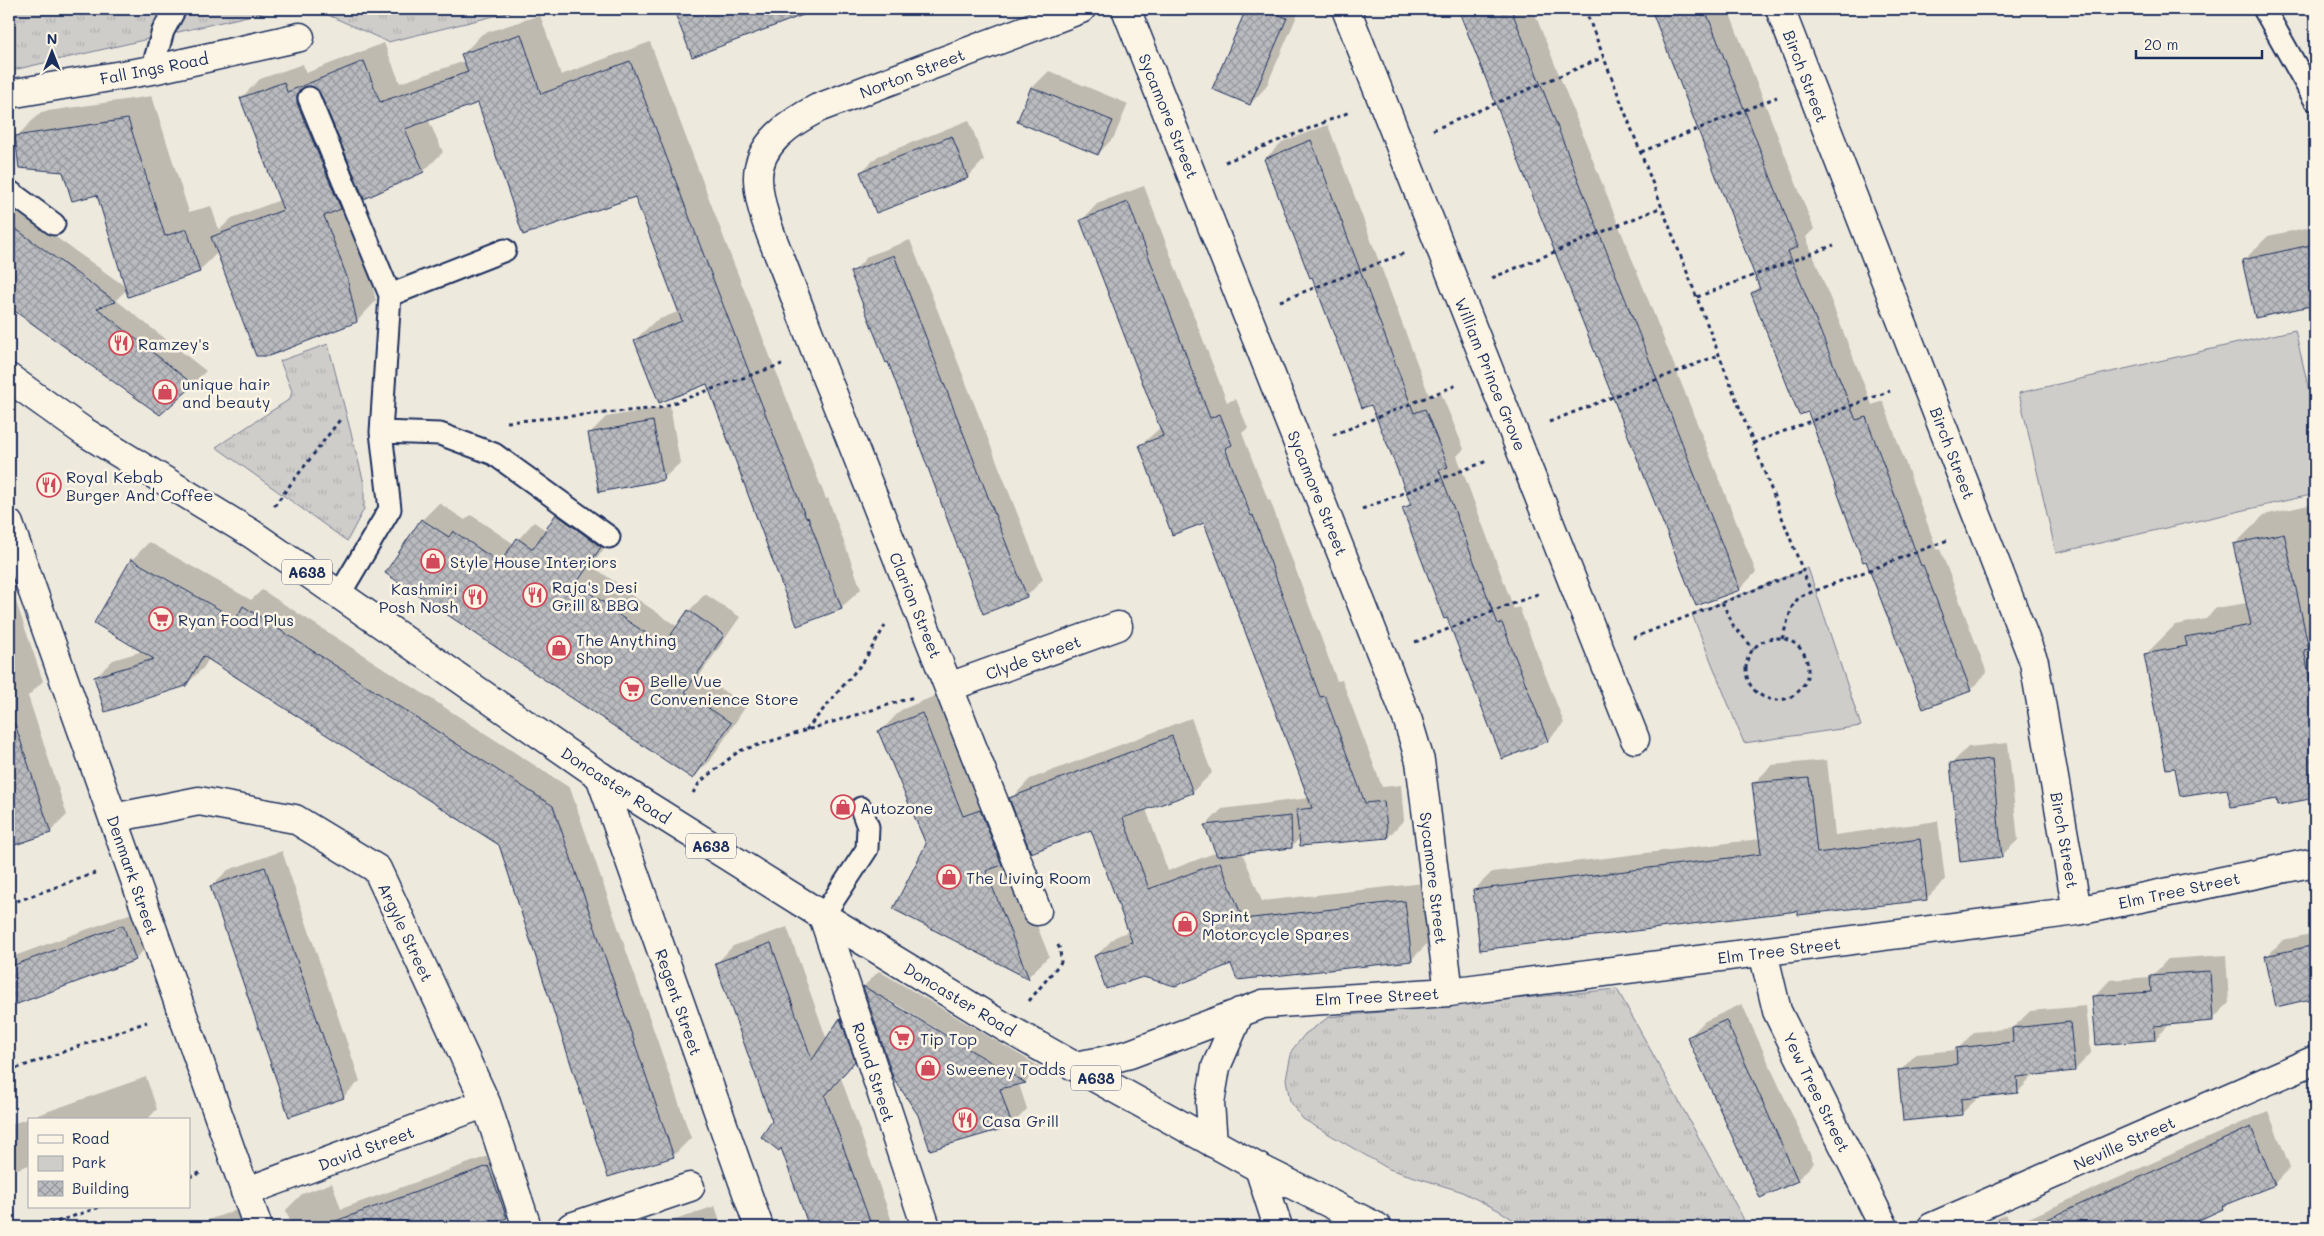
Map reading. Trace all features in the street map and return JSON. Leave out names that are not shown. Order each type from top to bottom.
[{"type":"main road","name":"Norton Street","points":[[761,162],[769,145],[781,131],[798,118],[818,108],[1081,9]]},
{"type":"main road","name":"Sycamore Street","points":[[1126,9],[1408,721],[1420,761],[1449,992]]},
{"type":"main road","name":"William Prince Grove","points":[[1346,9],[1635,739]]},
{"type":"main road","name":"Birch Street","points":[[1780,9],[2034,662],[2077,911]]},
{"type":"main road","name":"Fall Ings Road","points":[[9,94],[152,70],[300,38]]},
{"type":"main road","name":"Clarion Street","points":[[761,162],[758,177],[764,213],[816,352],[1037,911]]},
{"type":"main road","name":"Doncaster Road","points":[[9,378],[83,431],[252,534],[600,776],[823,916],[1003,1026],[1074,1066],[1259,1168],[1377,1227]]},
{"type":"main road","name":"Denmark Street","points":[[9,524],[19,583],[113,818],[258,1227]]},
{"type":"main road","name":"Clyde Street","points":[[949,687],[1118,626]]},
{"type":"main road","name":"Regent Street","points":[[600,776],[758,1227]]},
{"type":"main road","name":"Argyle Street","points":[[113,818],[199,801],[294,819],[377,869],[486,1103],[527,1227]]},
{"type":"main road","name":"Elm Tree Street","points":[[1074,1066],[1130,1054],[1263,1004],[1449,992],[2077,911],[2315,862]]},
{"type":"main road","name":"Round Street","points":[[823,916],[926,1227]]},
{"type":"main road","name":"Yew Tree Street","points":[[1763,952],[1777,1011],[1884,1227]]},
{"type":"main road","points":[[1213,1143],[1210,1103],[1216,1067],[1240,1012]]},
{"type":"main road","name":"Neville Street","points":[[1932,1227],[2315,1060]]},
{"type":"main road","name":"David Street","points":[[245,1192],[486,1103]]},
{"type":"main road","points":[[1259,1168],[1278,1227]]},
{"type":"main road","points":[[571,1227],[690,1187]]},
{"type":"lane","points":[[152,70],[163,31],[175,9]]},
{"type":"lane","points":[[2264,9],[2315,100]]},
{"type":"lane","points":[[310,98],[390,295],[382,432],[390,509],[339,595]]},
{"type":"lane","points":[[9,191],[54,224]]},
{"type":"lane","points":[[390,295],[505,250]]},
{"type":"lane","points":[[382,432],[440,434],[494,454],[609,537]]},
{"type":"lane","points":[[823,916],[867,849],[868,827],[861,808]]},
{"type":"path","points":[[1585,9],[1810,592]]},
{"type":"path","points":[[1400,144],[1604,57]]},
{"type":"path","points":[[1641,152],[1809,84]]},
{"type":"path","points":[[1192,175],[1382,99]]},
{"type":"path","points":[[1459,292],[1662,207]]},
{"type":"path","points":[[1696,298],[1867,232]]},
{"type":"path","points":[[1247,314],[1438,240]]},
{"type":"path","points":[[498,422],[660,408],[816,352]]},
{"type":"path","points":[[1329,522],[1719,355]]},
{"type":"path","points":[[1300,449],[1490,371]]},
{"type":"path","points":[[1753,442],[1923,378]]},
{"type":"path","points":[[252,534],[342,417]]},
{"type":"path","points":[[1782,639],[1792,607],[1799,597],[1982,528]]},
{"type":"path","points":[[1601,651],[1802,571]]},
{"type":"path","points":[[805,730],[864,661],[885,628],[904,576]]},
{"type":"path","points":[[1382,655],[1573,581]]},
{"type":"path","points":[[1722,602],[1734,627],[1754,648]]},
{"type":"path","points":[[1772,639],[1782,639],[1799,648],[1805,656],[1808,666],[1804,685],[1788,698],[1778,700],[1758,695],[1751,687],[1746,668],[1748,657],[1754,648],[1772,639]]},
{"type":"path","points":[[673,822],[700,782],[738,751],[949,687]]},
{"type":"path","points":[[9,904],[128,862]]},
{"type":"path","points":[[1003,1026],[1035,996],[1061,962],[1060,949],[1037,911]]},
{"type":"path","points":[[9,1071],[181,1010]]},
{"type":"path","points":[[42,1227],[97,1208]]},
{"type":"green space","points":[[9,9],[278,9],[9,71]]},
{"type":"green space","points":[[315,9],[523,9],[388,42]]},
{"type":"green space","points":[[2295,330],[2315,416],[2315,494],[2056,553],[2019,393]]},
{"type":"green space","points":[[328,344],[364,483],[364,509],[347,541],[216,447],[290,399],[292,391],[280,361]]},
{"type":"green space","points":[[1808,568],[1861,726],[1744,743],[1692,614]]},
{"type":"green space","points":[[1617,989],[1743,1218],[1744,1227],[1524,1227],[1500,1211],[1460,1191],[1389,1169],[1303,1119],[1290,1101],[1286,1079],[1292,1050],[1305,1034],[1329,1017]]},
{"type":"building","points":[[694,9],[810,9],[811,12],[692,57],[676,16]]},
{"type":"building","points":[[1246,9],[1264,9],[1287,18],[1250,105],[1212,89]]},
{"type":"building","points":[[1458,9],[1511,9],[1740,590],[1696,606]]},
{"type":"building","points":[[1651,9],[1705,9],[1798,247],[1788,251],[1856,420],[1866,417],[1921,566],[1923,565],[1971,691],[1923,709],[1866,561],[1863,562],[1808,412],[1799,415],[1751,293],[1760,289]]},
{"type":"building","points":[[521,34],[541,94],[630,61],[842,609],[797,626],[707,384],[659,403],[634,340],[682,321],[635,197],[523,235],[478,103],[405,129],[424,172],[364,199],[320,93],[311,86],[299,90],[297,103],[341,209],[324,216],[347,277],[357,322],[269,356],[256,356],[211,237],[283,210],[240,98],[284,82],[287,92],[364,61],[380,102],[468,72],[461,54]]},
{"type":"building","points":[[1031,87],[1113,121],[1098,155],[1017,122]]},
{"type":"building","points":[[128,119],[165,236],[187,229],[200,272],[128,297],[97,195],[72,201],[63,172],[19,168],[15,136]]},
{"type":"building","points":[[952,136],[968,178],[876,213],[860,172]]},
{"type":"building","points":[[1311,140],[1414,413],[1425,409],[1448,467],[1439,470],[1498,624],[1502,623],[1548,741],[1502,759],[1447,618],[1444,619],[1402,508],[1411,505],[1392,456],[1371,405],[1362,408],[1264,159]]},
{"type":"building","points":[[1128,202],[1210,418],[1220,414],[1232,445],[1225,448],[1251,516],[1253,515],[1320,697],[1325,696],[1365,803],[1384,801],[1388,838],[1300,846],[1296,810],[1312,808],[1204,523],[1172,535],[1139,445],[1163,436],[1080,220]]},
{"type":"building","points":[[9,224],[116,302],[97,308],[194,385],[160,415],[9,307]]},
{"type":"building","points":[[2315,244],[2315,305],[2255,318],[2242,260]]},
{"type":"building","points":[[894,255],[1027,597],[983,614],[888,362],[886,363],[850,272]]},
{"type":"building","points":[[653,421],[664,480],[599,492],[588,433]]},
{"type":"building","points":[[556,514],[601,547],[576,584],[612,608],[611,610],[664,645],[688,610],[724,635],[685,692],[731,723],[693,779],[385,573],[421,519],[449,537],[453,531],[500,563],[517,538],[533,549]]},
{"type":"building","points":[[2284,533],[2309,649],[2304,650],[2315,705],[2315,798],[2278,805],[2277,799],[2231,807],[2227,789],[2180,796],[2175,768],[2166,769],[2144,654],[2187,646],[2185,637],[2251,625],[2233,544]]},
{"type":"building","points":[[131,559],[236,619],[243,606],[553,806],[674,1157],[608,1177],[499,845],[203,656],[186,686],[105,712],[94,677],[154,659],[94,623]]},
{"type":"building","points":[[922,713],[963,816],[980,810],[1002,865],[986,871],[1029,979],[893,909],[926,844],[878,731]]},
{"type":"building","points":[[15,724],[51,833],[9,847],[9,725]]},
{"type":"building","points":[[1172,736],[1193,793],[1123,818],[1149,889],[1220,862],[1243,919],[1405,901],[1412,961],[1237,980],[1231,964],[1175,986],[1143,977],[1106,989],[1094,956],[1132,942],[1091,830],[1031,853],[1009,798]]},
{"type":"building","points":[[1992,759],[2002,857],[1960,862],[1950,763]]},
{"type":"building","points":[[1809,778],[1817,853],[1920,839],[1927,900],[1798,915],[1798,911],[1480,950],[1473,890],[1761,854],[1752,783]]},
{"type":"building","points":[[1291,816],[1292,848],[1217,856],[1204,825]]},
{"type":"building","points":[[265,867],[344,1098],[289,1117],[210,886]]},
{"type":"building","points":[[123,925],[136,960],[9,1007],[9,967]]},
{"type":"building","points":[[771,943],[812,1060],[840,1018],[855,1061],[825,1096],[872,1227],[809,1227],[781,1148],[779,1151],[761,1137],[772,1121],[715,963]]},
{"type":"building","points":[[2315,945],[2315,998],[2276,1007],[2265,956]]},
{"type":"building","points":[[2210,971],[2213,1021],[2154,1026],[2155,1040],[2096,1045],[2092,996],[2151,992],[2150,975]]},
{"type":"building","points":[[863,986],[1026,1083],[1000,1089],[1012,1126],[930,1150],[918,1115],[893,1077]]},
{"type":"building","points":[[1726,1020],[1798,1181],[1760,1198],[1687,1037]]},
{"type":"building","points":[[2070,1022],[2075,1071],[2017,1077],[2018,1093],[1961,1099],[1962,1115],[1903,1121],[1898,1070],[1957,1064],[1956,1048],[2013,1042],[2012,1028]]},
{"type":"building","points":[[2251,1127],[2275,1185],[2222,1206],[2223,1209],[2184,1227],[2030,1227]]},
{"type":"building","points":[[488,1166],[507,1218],[480,1227],[330,1227],[330,1223]]},
{"type":"place","name":"Ramzey's","points":[[121,343]]},
{"type":"place","name":"unique hair and beauty","points":[[165,392]]},
{"type":"place","name":"Royal Kebab Burger And Coffee","points":[[49,485]]},
{"type":"place","name":"Style House Interiors","points":[[433,561]]},
{"type":"place","name":"Raja's Desi Grill & BBQ","points":[[535,595]]},
{"type":"place","name":"Kashmiri Posh Nosh","points":[[475,597]]},
{"type":"place","name":"Ryan Food Plus","points":[[161,619]]},
{"type":"place","name":"The Anything Shop","points":[[559,648]]},
{"type":"place","name":"Belle Vue Convenience Store","points":[[632,689]]},
{"type":"place","name":"Autozone","points":[[843,807]]},
{"type":"place","name":"The Living Room","points":[[949,877]]},
{"type":"place","name":"Sprint Motorcycle Spares","points":[[1185,924]]},
{"type":"place","name":"Tip Top","points":[[902,1038]]},
{"type":"place","name":"Sweeney Todds","points":[[928,1068]]},
{"type":"place","name":"Casa Grill","points":[[965,1120]]}]
